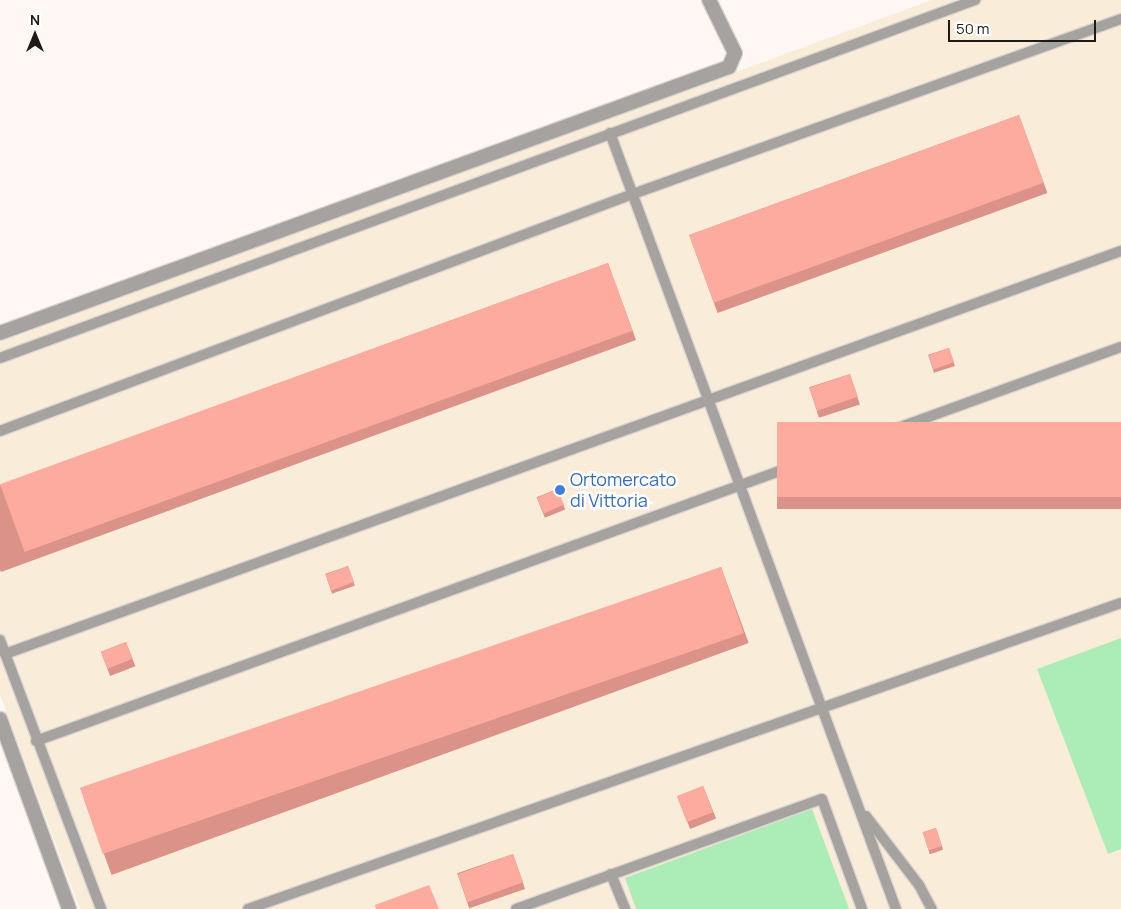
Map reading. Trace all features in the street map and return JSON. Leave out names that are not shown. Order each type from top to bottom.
[{"type":"street","points":[[0,333],[729,67],[735,53],[709,0]]},
{"type":"street","points":[[0,720],[69,909]]},
{"type":"lane","points":[[0,358],[974,0]]},
{"type":"lane","points":[[0,431],[632,194],[1121,19]]},
{"type":"lane","points":[[610,133],[741,484],[896,909]]},
{"type":"lane","points":[[5,654],[1121,251]]},
{"type":"lane","points":[[36,741],[1121,347]]},
{"type":"lane","points":[[248,909],[822,706],[1121,603]]},
{"type":"lane","points":[[0,640],[36,741],[101,909]]},
{"type":"lane","points":[[516,909],[822,799],[862,909]]},
{"type":"lane","points":[[860,808],[919,885],[931,909]]},
{"type":"lane","points":[[611,874],[625,909]]},
{"type":"shaded area","name":"Ortomercato di Vittoria","points":[[932,0],[1121,0],[1121,909],[80,909],[0,695],[0,342]]},
{"type":"green space","points":[[1121,638],[1121,849],[1108,854],[1037,669]]},
{"type":"green space","points":[[812,809],[849,909],[636,909],[625,878]]},
{"type":"building","points":[[1019,115],[1044,183],[714,303],[689,235]]},
{"type":"building","points":[[608,263],[633,331],[25,552],[0,484]]},
{"type":"building","points":[[949,348],[954,362],[933,370],[928,356]]},
{"type":"building","points":[[850,374],[858,397],[817,411],[809,388]]},
{"type":"building","points":[[777,422],[1121,422],[1121,497],[777,497]]},
{"type":"building","points":[[557,489],[564,505],[544,513],[537,498]]},
{"type":"building","points":[[348,566],[354,582],[332,590],[326,575]]},
{"type":"building","points":[[721,567],[744,633],[103,854],[80,788]]},
{"type":"building","points":[[126,642],[133,659],[108,669],[101,652]]},
{"type":"building","points":[[703,786],[713,812],[687,822],[677,796]]},
{"type":"building","points":[[936,828],[942,846],[929,850],[923,832]]},
{"type":"building","points":[[513,854],[523,882],[468,902],[458,874]]},
{"type":"building","points":[[429,885],[439,909],[376,909],[375,905]]},
{"type":"place","name":"Ortomercato di Vittoria","points":[[560,490]]}]
